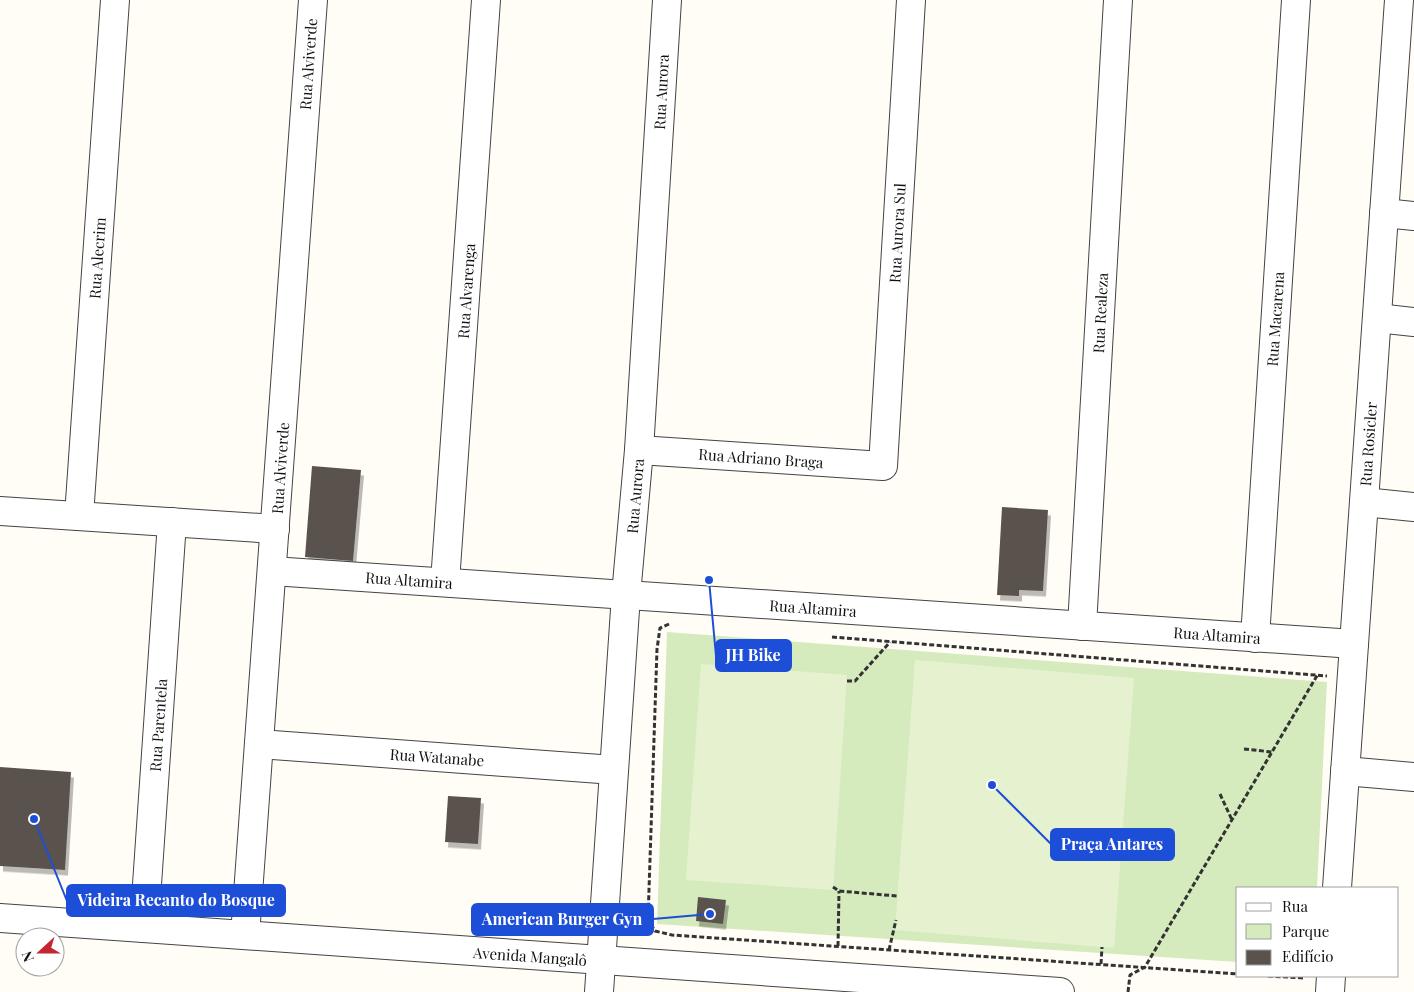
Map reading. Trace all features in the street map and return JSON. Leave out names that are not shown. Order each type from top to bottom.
[{"type":"street","name":"Rua Alecrim","points":[[79,516],[115,0]]},
{"type":"street","name":"Rua Alviverde","points":[[245,935],[313,0]]},
{"type":"street","name":"Rua Alvarenga","points":[[445,582],[486,0]]},
{"type":"street","name":"Rua Aurora","points":[[600,992],[626,595],[639,450],[667,0]]},
{"type":"street","name":"Rua Aurora Sul","points":[[883,466],[911,0]]},
{"type":"street","name":"Rua Realeza","points":[[1082,626],[1118,0]]},
{"type":"street","name":"Rua Macarena","points":[[1255,638],[1296,0]]},
{"type":"street","name":"Rua Rosicler","points":[[1337,887],[1384,213],[1405,45],[1399,0]]},
{"type":"street","points":[[1384,213],[1414,216]]},
{"type":"street","points":[[1377,318],[1414,322]]},
{"type":"street","name":"Rua Adriano Braga","points":[[639,450],[883,466]]},
{"type":"street","points":[[1364,502],[1414,507]]},
{"type":"street","points":[[0,511],[275,529]]},
{"type":"street","name":"Rua Parentela","points":[[144,928],[172,522]]},
{"type":"street","name":"Rua Altamira","points":[[272,571],[1354,644]]},
{"type":"street","name":"Rua Watanabe","points":[[259,744],[614,770]]},
{"type":"street","points":[[1345,771],[1414,778]]},
{"type":"street","name":"Avenida Mangalô","points":[[0,918],[1060,992]]},
{"type":"street","points":[[1319,977],[1330,992]]},
{"type":"path","points":[[847,681],[855,682],[890,641],[903,614]]},
{"type":"path","points":[[679,625],[669,624],[660,628],[657,649],[648,920],[655,931],[672,935],[1236,974]]},
{"type":"path","points":[[823,636],[1326,675]]},
{"type":"path","points":[[1128,992],[1130,975],[1145,967],[1318,674]]},
{"type":"path","points":[[1244,749],[1272,752]]},
{"type":"path","points":[[1220,794],[1232,820]]},
{"type":"path","points":[[833,886],[839,891],[897,896]]},
{"type":"path","points":[[838,946],[839,891]]},
{"type":"path","points":[[889,950],[896,920]]},
{"type":"path","points":[[1101,964],[1102,947]]},
{"type":"green space","points":[[667,632],[1327,682],[1317,887],[1236,887],[1236,962],[657,924]]},
{"type":"green space","points":[[915,660],[1134,678],[1114,948],[895,930]]},
{"type":"green space","points":[[701,664],[847,675],[833,890],[686,880]]},
{"type":"building","points":[[312,466],[361,470],[353,561],[305,557]]},
{"type":"building","points":[[1002,507],[1048,510],[1043,591],[1019,590],[1019,596],[997,595]]},
{"type":"building","points":[[0,767],[71,772],[65,870],[0,866]]},
{"type":"building","points":[[448,796],[481,798],[478,844],[445,842]]},
{"type":"building","points":[[698,897],[726,900],[723,924],[696,921]]},
{"type":"place","name":"JH Bike","points":[[709,580]]},
{"type":"place","name":"Praça Antares","points":[[992,785]]},
{"type":"place","name":"Videira Recanto do Bosque","points":[[34,819]]},
{"type":"place","name":"American Burger Gyn","points":[[710,914]]}]
